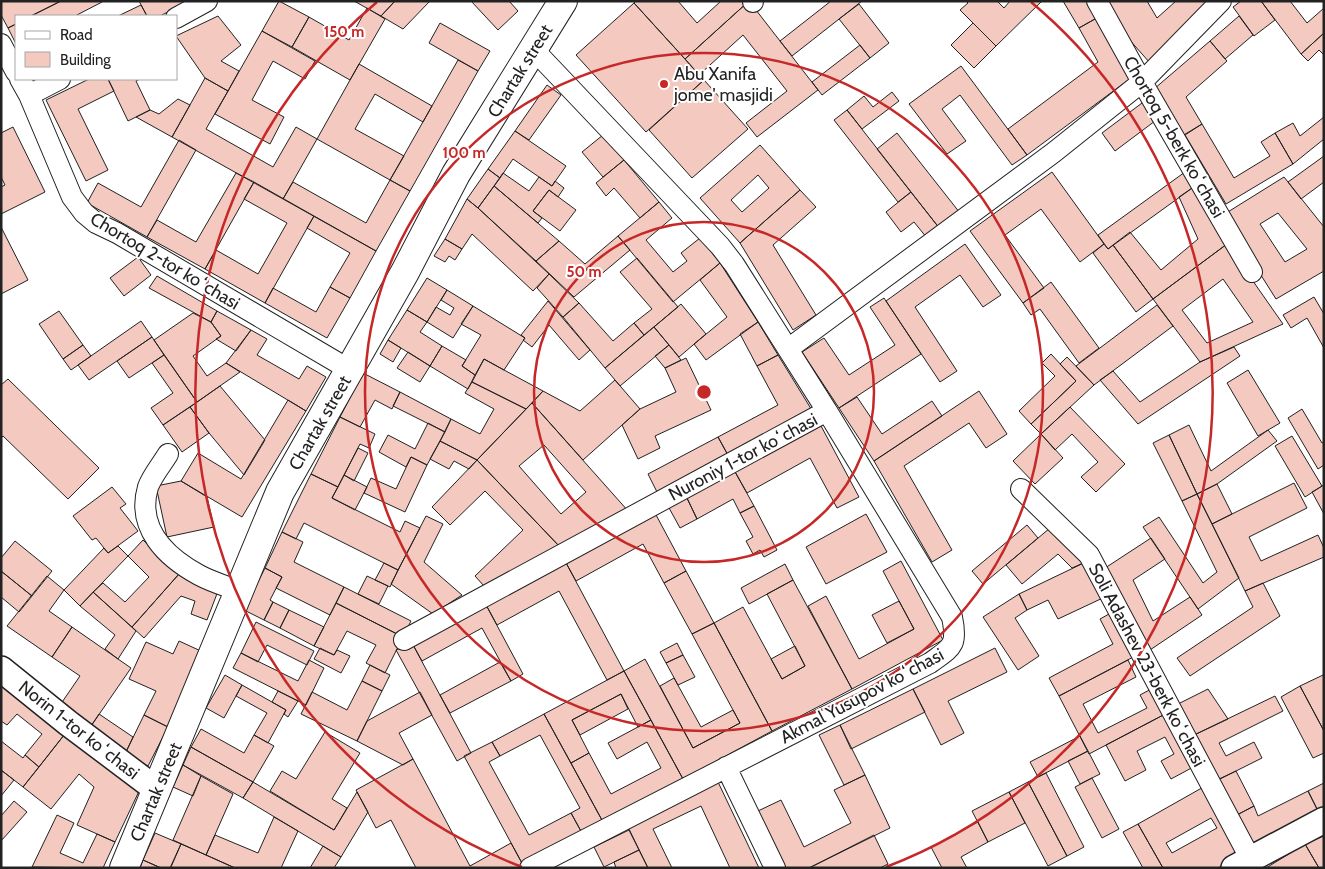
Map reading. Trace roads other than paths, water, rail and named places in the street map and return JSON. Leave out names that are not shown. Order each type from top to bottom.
[{"type":"main road","name":"Chartak street","points":[[124,868],[280,492],[405,272],[456,174],[533,49],[556,4]]},
{"type":"street","points":[[178,17],[207,1]]},
{"type":"street","name":"Chortoq 5-berk koʻchasi","points":[[1097,1],[1252,272]]},
{"type":"street","points":[[788,349],[1053,153],[1142,82],[1221,1]]},
{"type":"street","points":[[1,44],[15,70]]},
{"type":"street","name":"Nuroniy 1-tor koʻchasi","points":[[404,640],[827,411],[734,264],[708,231],[533,49]]},
{"type":"street","points":[[24,87],[56,80]]},
{"type":"street","name":"Chortoq 2-tor koʻchasi","points":[[24,87],[72,198],[84,213],[96,223],[350,370]]},
{"type":"street","name":"Akmal Yusupov koʻchasi","points":[[530,868],[930,663],[950,649],[955,633],[952,617],[827,411]]},
{"type":"street","points":[[168,454],[149,486],[145,504],[147,520],[158,544],[200,575],[239,591]]},
{"type":"street","name":"Soli Adashev 23-berk koʻchasi","points":[[1020,489],[1089,555],[1242,863]]},
{"type":"street","name":"Norin 1-tor koʻchasi","points":[[1,670],[157,790]]},
{"type":"street","points":[[726,767],[775,868]]},
{"type":"street","points":[[1242,863],[1324,820]]},
{"type":"place","name":"Abu Xanifa jome' masjidi","points":[[664,84]]}]
